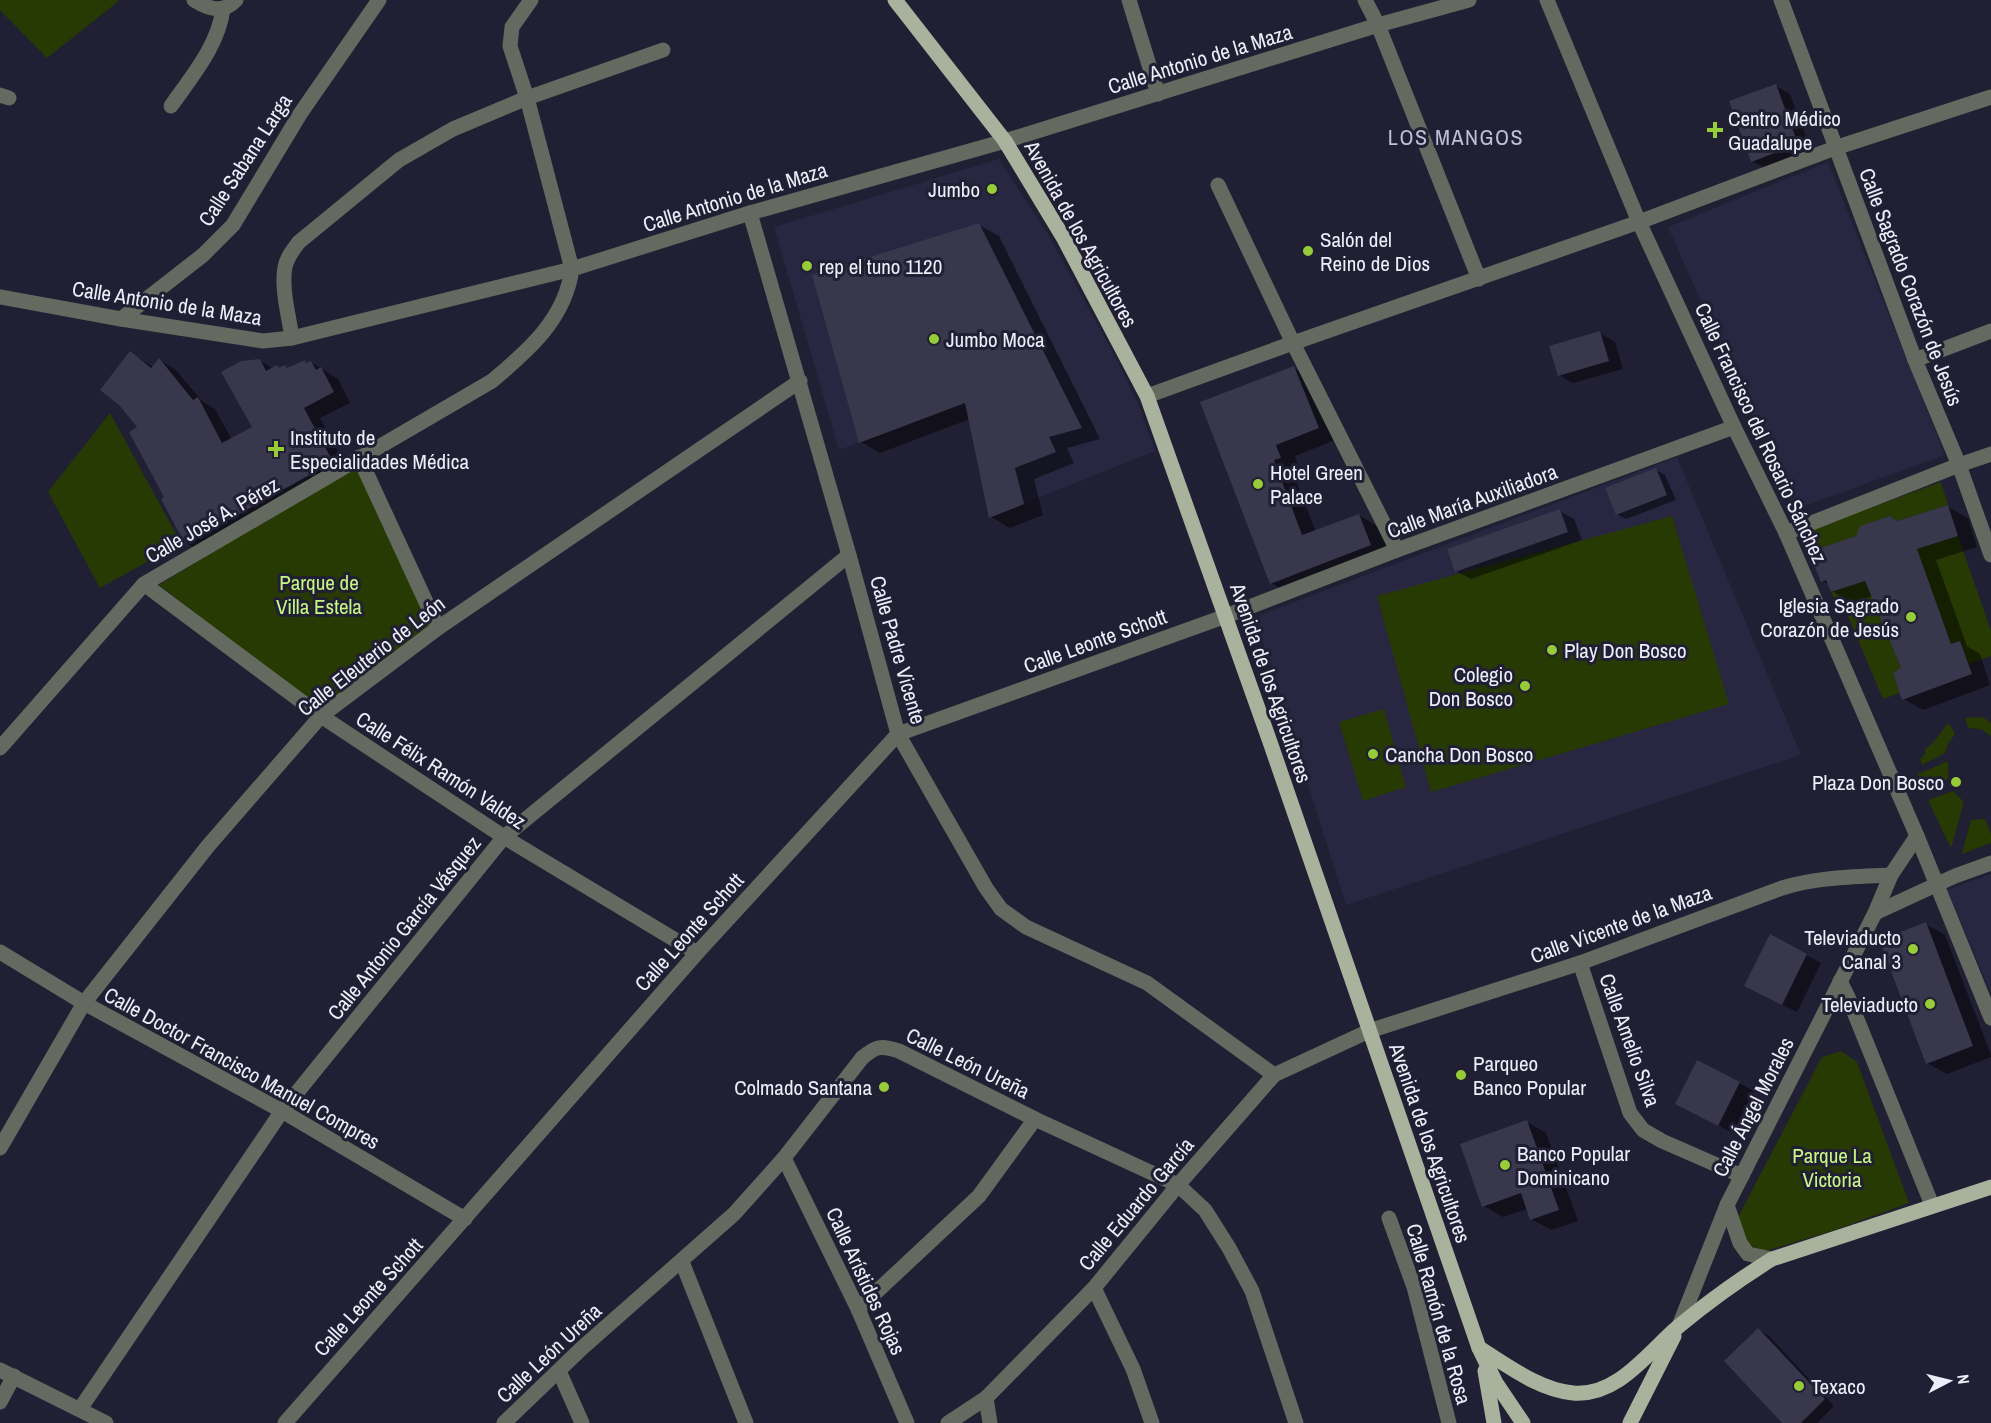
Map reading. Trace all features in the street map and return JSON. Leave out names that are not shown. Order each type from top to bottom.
[{"type":"main road","name":"Avenida de los Agricultores","points":[[895,0],[1005,141],[1063,237],[1147,396],[1226,616],[1480,1352],[1496,1383],[1523,1423]]},
{"type":"main road","points":[[1480,1352],[1533,1381],[1560,1391],[1589,1392],[1610,1384],[1628,1373],[1679,1326],[1742,1278],[1772,1259],[1991,1187]]},
{"type":"main road","points":[[1630,1423],[1679,1326]]},
{"type":"main road","points":[[1480,1352],[1494,1423]]},
{"type":"street","points":[[194,0],[210,8],[223,9],[236,0]]},
{"type":"street","name":"Calle Sabana Larga","points":[[121,319],[203,255],[232,225],[300,114],[379,0]]},
{"type":"street","points":[[531,0],[512,27],[510,46],[527,98],[572,269]]},
{"type":"street","points":[[1129,0],[1158,94]]},
{"type":"street","points":[[1365,0],[1378,25],[1479,279]]},
{"type":"street","name":"Calle Antonio de la Maza","points":[[0,297],[263,341],[292,338],[572,269],[750,213],[1005,141],[1378,25],[1469,0]]},
{"type":"street","name":"Calle Francisco del Rosario Sánchez","points":[[1547,0],[1639,222],[1786,533],[1917,836],[1991,1018]]},
{"type":"street","name":"Calle Sagrado Corazón de Jesús","points":[[1781,0],[1915,360],[1959,465],[1991,555]]},
{"type":"street","points":[[171,106],[203,62],[221,25],[223,9]]},
{"type":"street","points":[[292,338],[284,279],[285,265],[299,242],[399,160],[453,129],[527,98],[663,50]]},
{"type":"street","points":[[1147,396],[1639,222],[1835,148],[1991,97]]},
{"type":"street","points":[[1218,185],[1293,343],[1397,550]]},
{"type":"street","name":"Calle Padre Vicente","points":[[750,213],[800,381],[898,734],[986,888],[1001,909],[1026,927],[1148,983],[1274,1075]]},
{"type":"street","name":"Calle José A. Pérez","points":[[0,748],[144,584],[492,381],[515,362],[554,319],[569,286],[572,269]]},
{"type":"street","points":[[1915,360],[1991,331]]},
{"type":"street","name":"Calle Eleuterio de León","points":[[0,1148],[84,1003],[208,846],[321,716],[438,628],[800,381]]},
{"type":"street","name":"Calle María Auxiliadora","points":[[1226,616],[1397,550],[1734,427]]},
{"type":"street","points":[[1786,533],[1991,454]]},
{"type":"street","points":[[358,458],[438,628]]},
{"type":"street","name":"Calle Antonio García Vásquez","points":[[80,1409],[282,1111],[504,837],[849,555]]},
{"type":"street","name":"Calle Félix Ramón Valdez","points":[[144,584],[321,716],[504,837],[697,953]]},
{"type":"street","name":"Calle Leonte Schott","points":[[285,1423],[697,953],[898,734],[1226,616]]},
{"type":"street","name":"Calle Ángel Morales","points":[[1679,1326],[1727,1205],[1875,913],[1891,875],[1917,836]]},
{"type":"street","points":[[1875,913],[1955,876],[1991,863]]},
{"type":"street","name":"Calle Vicente de la Maza","points":[[1369,1031],[1580,963],[1782,888],[1806,881],[1891,875]]},
{"type":"street","name":"Calle Doctor Francisco Manuel Compres","points":[[0,952],[84,1003],[282,1111],[465,1219]]},
{"type":"street","name":"Calle Amelio Silva","points":[[1580,963],[1630,1113],[1643,1130],[1662,1141],[1742,1176]]},
{"type":"street","points":[[1840,981],[1932,1205]]},
{"type":"street","name":"Calle Eduardo García","points":[[948,1423],[986,1398],[1094,1288],[1178,1185],[1274,1075],[1369,1031]]},
{"type":"street","name":"Calle León Ureña","points":[[504,1423],[582,1348],[734,1214],[784,1158],[862,1058],[873,1048],[886,1047],[899,1050],[1035,1119],[1178,1185],[1205,1210],[1252,1291],[1296,1423]]},
{"type":"street","points":[[858,1309],[979,1196],[1035,1119]]},
{"type":"street","name":"Calle Arístides Rojas","points":[[784,1158],[858,1309],[907,1423]]},
{"type":"street","points":[[1727,1205],[1740,1243],[1748,1254],[1772,1259]]},
{"type":"street","name":"Calle Ramón de la Rosa","points":[[1389,1218],[1414,1287],[1449,1423]]},
{"type":"street","points":[[682,1262],[746,1423]]},
{"type":"street","points":[[1094,1288],[1133,1369],[1152,1423]]},
{"type":"street","points":[[560,1371],[582,1423]]},
{"type":"street","points":[[0,1402],[7,1373],[106,1423]]},
{"type":"street","points":[[986,1398],[990,1423]]},
{"type":"shaded area","points":[[999,159],[1049,236],[1116,358],[1139,406],[1155,451],[989,518],[965,403],[839,450],[774,227]]},
{"type":"shaded area","points":[[1828,162],[1945,455],[1793,510],[1668,227]]},
{"type":"shaded area","name":"Colegio Don Bosco","points":[[1677,457],[1801,755],[1346,905],[1255,617]]},
{"type":"shaded area","points":[[1991,874],[1991,993],[1947,890]]},
{"type":"green space","points":[[0,0],[120,0],[47,58],[0,10]]},
{"type":"green space","points":[[110,413],[181,543],[100,588],[48,492]]},
{"type":"green space","name":"Parque de Villa Estela","points":[[356,465],[438,628],[321,710],[159,585]]},
{"type":"green space","points":[[1941,482],[1948,505],[1897,521],[1890,516],[1861,526],[1856,536],[1815,550],[1807,531]]},
{"type":"green space","name":"Play Don Bosco","points":[[1672,516],[1729,704],[1431,792],[1377,596]]},
{"type":"green space","points":[[1958,536],[1991,631],[1991,656],[1969,664],[1960,641],[1951,644],[1917,549]]},
{"type":"green space","points":[[1865,581],[1901,668],[1893,673],[1900,693],[1883,699],[1845,609],[1839,610],[1831,592]]},
{"type":"green space","name":"Cancha Don Bosco","points":[[1384,709],[1406,787],[1363,801],[1339,722]]},
{"type":"green space","points":[[1965,718],[1984,718],[1991,723],[1991,736],[1981,729],[1968,728]]},
{"type":"green space","points":[[1949,723],[1955,734],[1945,753],[1922,765],[1920,759],[1925,754],[1925,749]]},
{"type":"green space","points":[[1948,761],[1948,779],[1924,790],[1918,774]]},
{"type":"green space","points":[[1953,791],[1964,802],[1951,848],[1928,800]]},
{"type":"green space","points":[[1985,819],[1991,834],[1991,843],[1962,854],[1971,820]]},
{"type":"green space","name":"Parque La Victoria","points":[[1841,1051],[1857,1062],[1909,1203],[1835,1230],[1759,1253],[1744,1238],[1738,1217],[1822,1057]]},
{"type":"building","points":[[1776,84],[1798,144],[1751,162],[1729,101]]},
{"type":"building","name":"Jumbo Moca","points":[[979,223],[1082,428],[1049,437],[1056,452],[1015,468],[1024,504],[989,518],[965,403],[859,443],[812,275]]},
{"type":"building","points":[[1600,331],[1609,361],[1558,376],[1549,346]]},
{"type":"building","points":[[130,351],[151,368],[159,358],[193,400],[198,397],[222,443],[252,427],[221,372],[241,361],[260,359],[266,371],[277,365],[279,368],[285,365],[287,368],[305,360],[306,363],[311,361],[316,370],[321,367],[334,392],[304,408],[333,462],[185,544],[161,499],[164,497],[129,432],[137,427],[120,406],[100,390]]},
{"type":"building","points":[[1294,366],[1319,428],[1276,445],[1281,458],[1274,460],[1302,535],[1359,514],[1371,545],[1270,584],[1200,402]]},
{"type":"building","points":[[1656,468],[1667,495],[1616,515],[1605,488]]},
{"type":"building","name":"Iglesia Sagrado Corazón de Jesús","points":[[1948,505],[1958,536],[1917,549],[1951,644],[1960,641],[1972,674],[1902,700],[1893,673],[1901,668],[1865,581],[1831,592],[1826,580],[1821,582],[1809,552],[1856,536],[1860,526],[1890,516],[1897,521]]},
{"type":"building","points":[[1560,509],[1568,532],[1455,572],[1447,549]]},
{"type":"building","name":"Televiaducto","points":[[1926,922],[1973,1046],[1926,1064],[1882,947],[1901,940],[1898,933]]},
{"type":"building","points":[[1770,934],[1807,954],[1782,1005],[1744,986]]},
{"type":"building","points":[[1697,1060],[1740,1082],[1718,1126],[1675,1104]]},
{"type":"building","name":"Banco Popular Dominicano","points":[[1527,1120],[1559,1210],[1530,1220],[1521,1193],[1482,1207],[1460,1144]]},
{"type":"building","points":[[1758,1328],[1825,1399],[1801,1423],[1782,1423],[1724,1361]]},
{"type":"place","name":"Centro Médico Guadalupe","points":[[1715,130]]},
{"type":"place","name":"Jumbo","points":[[992,189]]},
{"type":"place","name":"Salón del Reino de Dios","points":[[1308,251]]},
{"type":"place","name":"rep el tuno 1120","points":[[807,266]]},
{"type":"place","name":"Jumbo Moca","points":[[934,339]]},
{"type":"place","name":"Instituto de Especialidades Médica","points":[[276,449]]},
{"type":"place","name":"Hotel Green Palace","points":[[1258,484]]},
{"type":"place","name":"Iglesia Sagrado Corazón de Jesús","points":[[1911,617]]},
{"type":"place","name":"Play Don Bosco","points":[[1552,650]]},
{"type":"place","name":"Colegio Don Bosco","points":[[1525,686]]},
{"type":"place","name":"Cancha Don Bosco","points":[[1373,754]]},
{"type":"place","name":"Plaza Don Bosco","points":[[1956,782]]},
{"type":"place","name":"Televiaducto Canal 3","points":[[1913,949]]},
{"type":"place","name":"Televiaducto","points":[[1930,1004]]},
{"type":"place","name":"Parqueo Banco Popular","points":[[1461,1075]]},
{"type":"place","name":"Colmado Santana","points":[[884,1087]]},
{"type":"place","name":"Banco Popular Dominicano","points":[[1505,1165]]},
{"type":"place","name":"Texaco","points":[[1799,1386]]},
{"type":"district","name":"LOS MANGOS","points":[[1456,137]]}]
